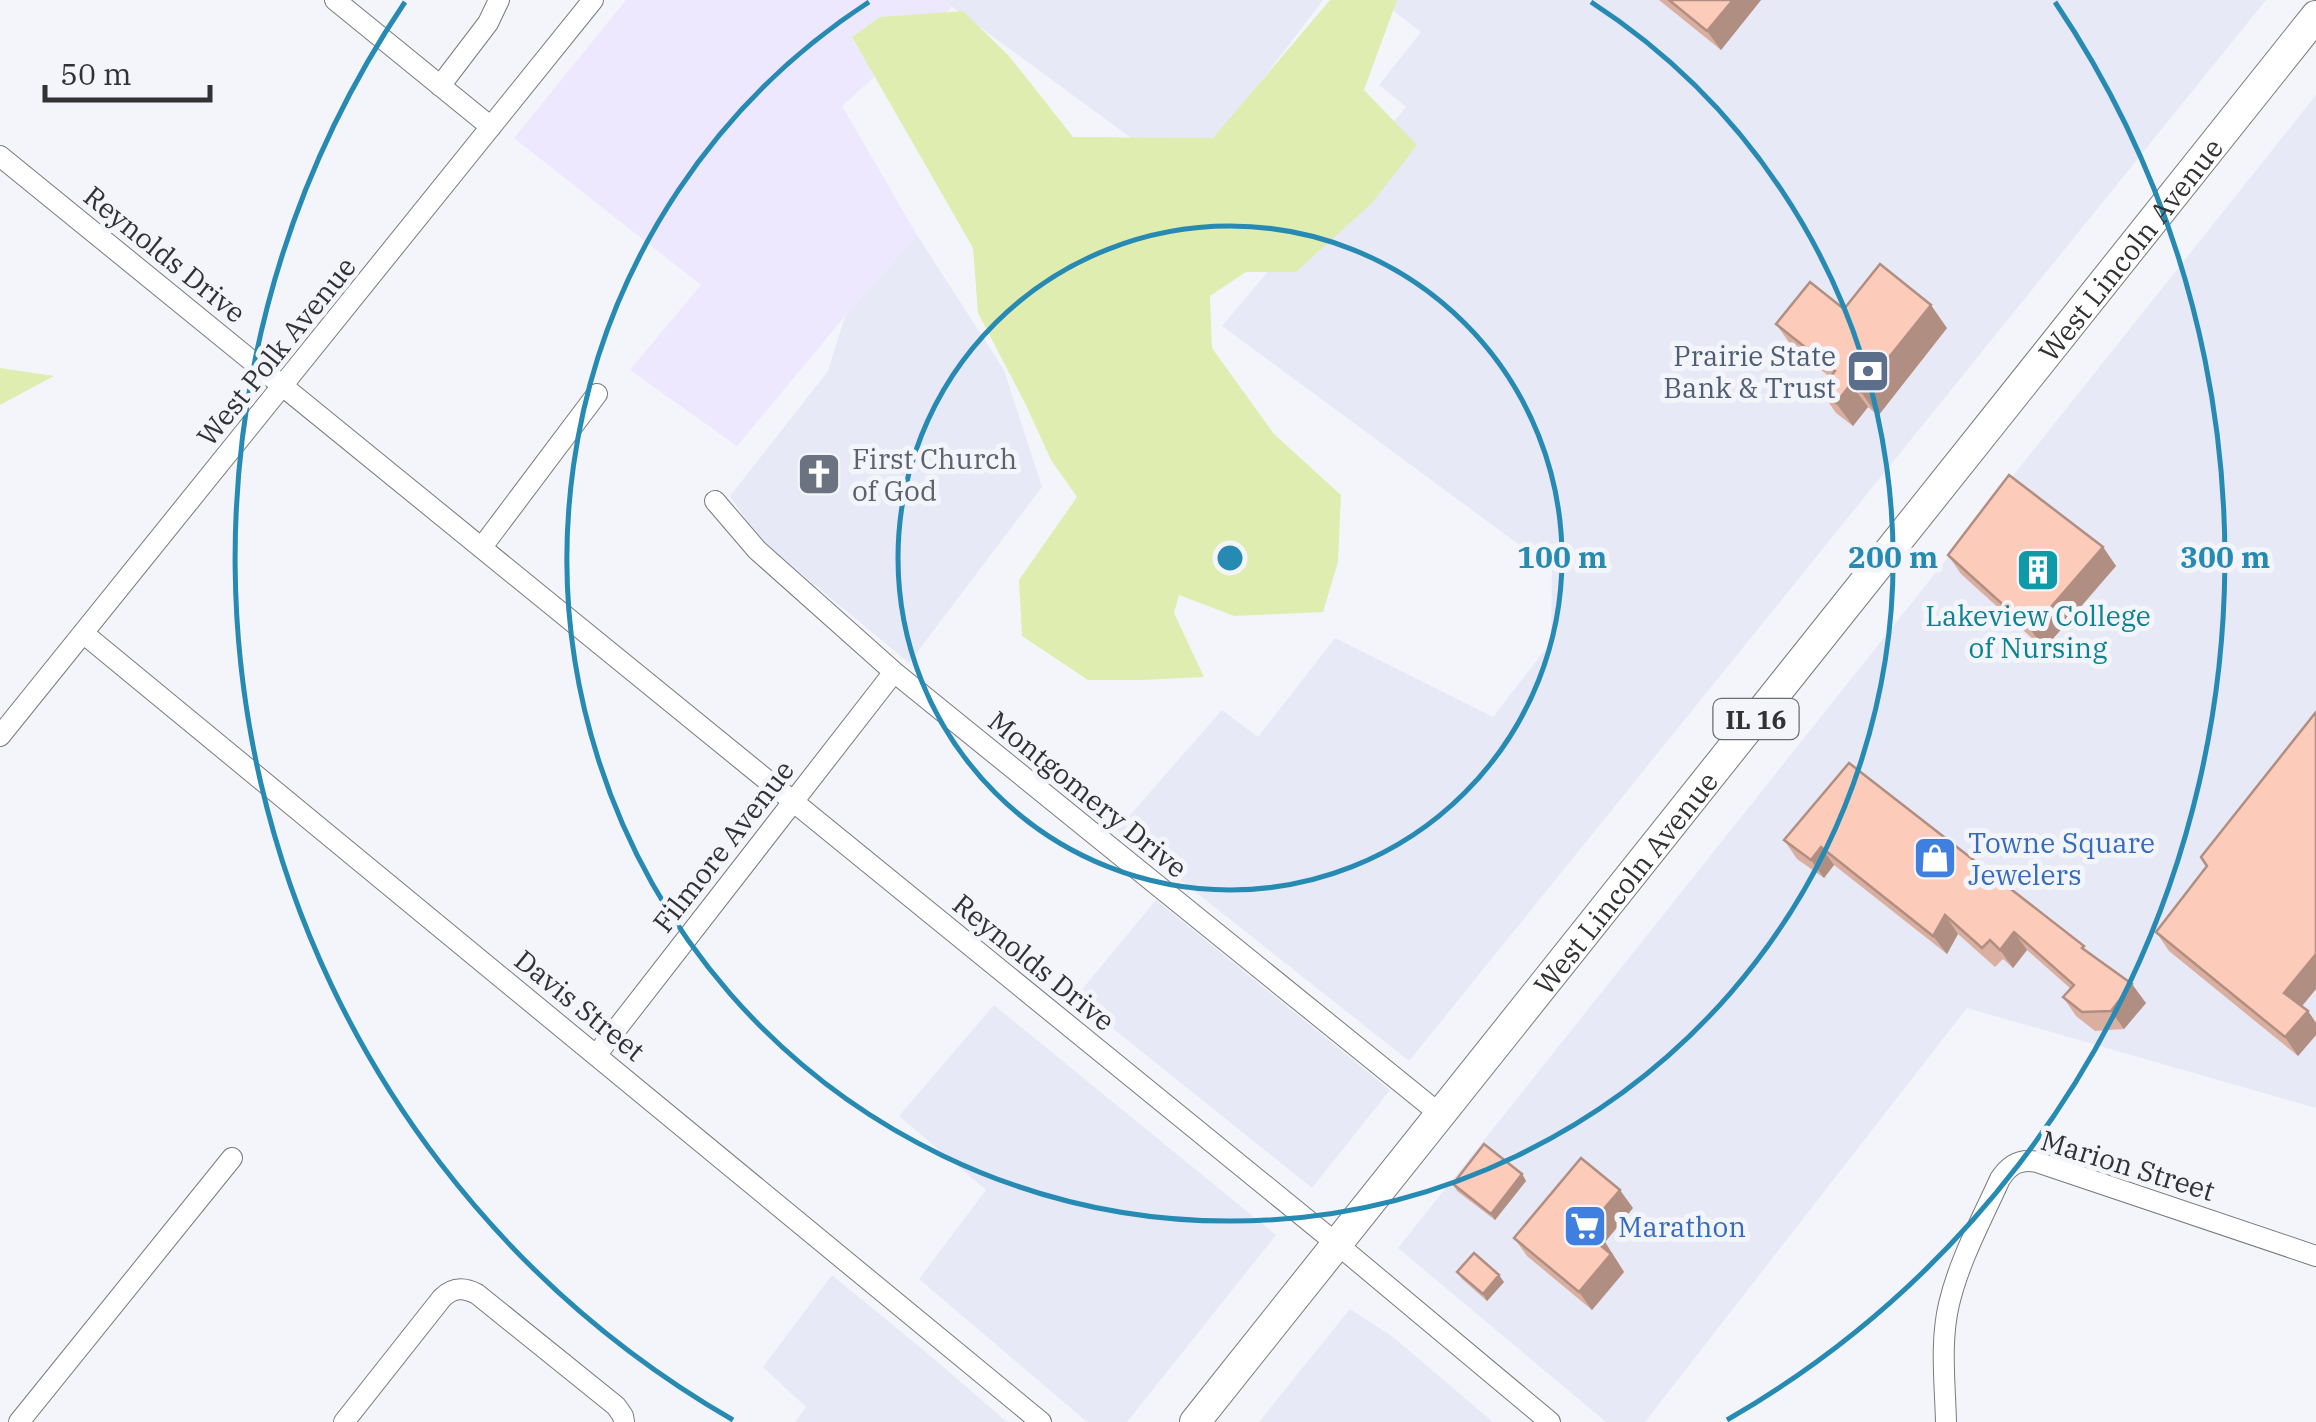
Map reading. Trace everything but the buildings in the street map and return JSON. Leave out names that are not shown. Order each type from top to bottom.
[{"type":"main road","name":"West Lincoln Avenue","points":[[1195,1422],[2316,16]]},
{"type":"street","points":[[335,0],[491,127]]},
{"type":"street","points":[[440,86],[488,23],[500,0]]},
{"type":"street","name":"West Polk Avenue","points":[[0,736],[594,0]]},
{"type":"street","name":"Reynolds Drive","points":[[0,156],[1337,1244],[1550,1422]]},
{"type":"street","points":[[482,547],[597,394]]},
{"type":"street","name":"Montgomery Drive","points":[[715,500],[757,550],[894,672],[1440,1115]]},
{"type":"street","name":"Davis Street","points":[[83,633],[1040,1422]]},
{"type":"street","name":"Filmore Avenue","points":[[597,1054],[894,672]]},
{"type":"street","points":[[19,1422],[232,1158]]},
{"type":"street","name":"Marion Street","points":[[1946,1422],[1945,1334],[1949,1304],[2000,1179],[2019,1162],[2037,1162],[2316,1256]]},
{"type":"street","points":[[344,1422],[442,1298],[454,1289],[466,1288],[616,1406],[624,1422]]},
{"type":"shaded area","points":[[626,0],[943,0],[952,7],[842,106],[917,235],[737,446],[630,370],[701,285],[514,138]]},
{"type":"shaded area","points":[[943,0],[1323,0],[1187,179]]},
{"type":"shaded area","points":[[1379,0],[2266,0],[1409,1061],[1117,830],[1222,710],[1258,737],[1335,638],[1493,717],[1551,642],[1552,569],[1222,326],[1406,107],[1379,85],[1421,32]]},
{"type":"shaded area","points":[[2316,95],[2316,1108],[1967,1008],[1645,1422],[1606,1422],[1398,1248]]},
{"type":"shaded area","points":[[917,235],[1004,370],[1042,487],[909,663],[758,538],[730,496],[828,371],[845,316]]},
{"type":"shaded area","points":[[1156,900],[1390,1090],[1312,1188],[1075,998]]},
{"type":"shaded area","points":[[994,1005],[1276,1235],[1127,1422],[1087,1422],[919,1279],[986,1190],[899,1116]]},
{"type":"shaded area","points":[[832,1275],[1007,1422],[795,1422],[806,1407],[763,1367]]},
{"type":"shaded area","points":[[1350,1309],[1393,1337],[1493,1422],[1259,1422]]},
{"type":"green space","points":[[1330,0],[1397,0],[1364,90],[1417,145],[1372,203],[1296,272],[1246,272],[1210,296],[1212,348],[1274,434],[1341,495],[1338,562],[1323,612],[1234,616],[1179,595],[1174,613],[1204,677],[1088,680],[1022,636],[1019,580],[1077,497],[1051,460],[978,313],[973,248],[852,37],[880,17],[963,11],[1009,56],[1073,137],[1213,138]]},
{"type":"green space","points":[[0,368],[54,376],[0,405]]},
{"type":"place","name":"Prairie State Bank & Trust","points":[[1868,371]]},
{"type":"place","name":"First Church of God","points":[[819,474]]},
{"type":"place","name":"Lakeview College of Nursing","points":[[2038,570]]},
{"type":"place","name":"Towne Square Jewelers","points":[[1935,858]]},
{"type":"place","name":"Marathon","points":[[1585,1226]]}]
